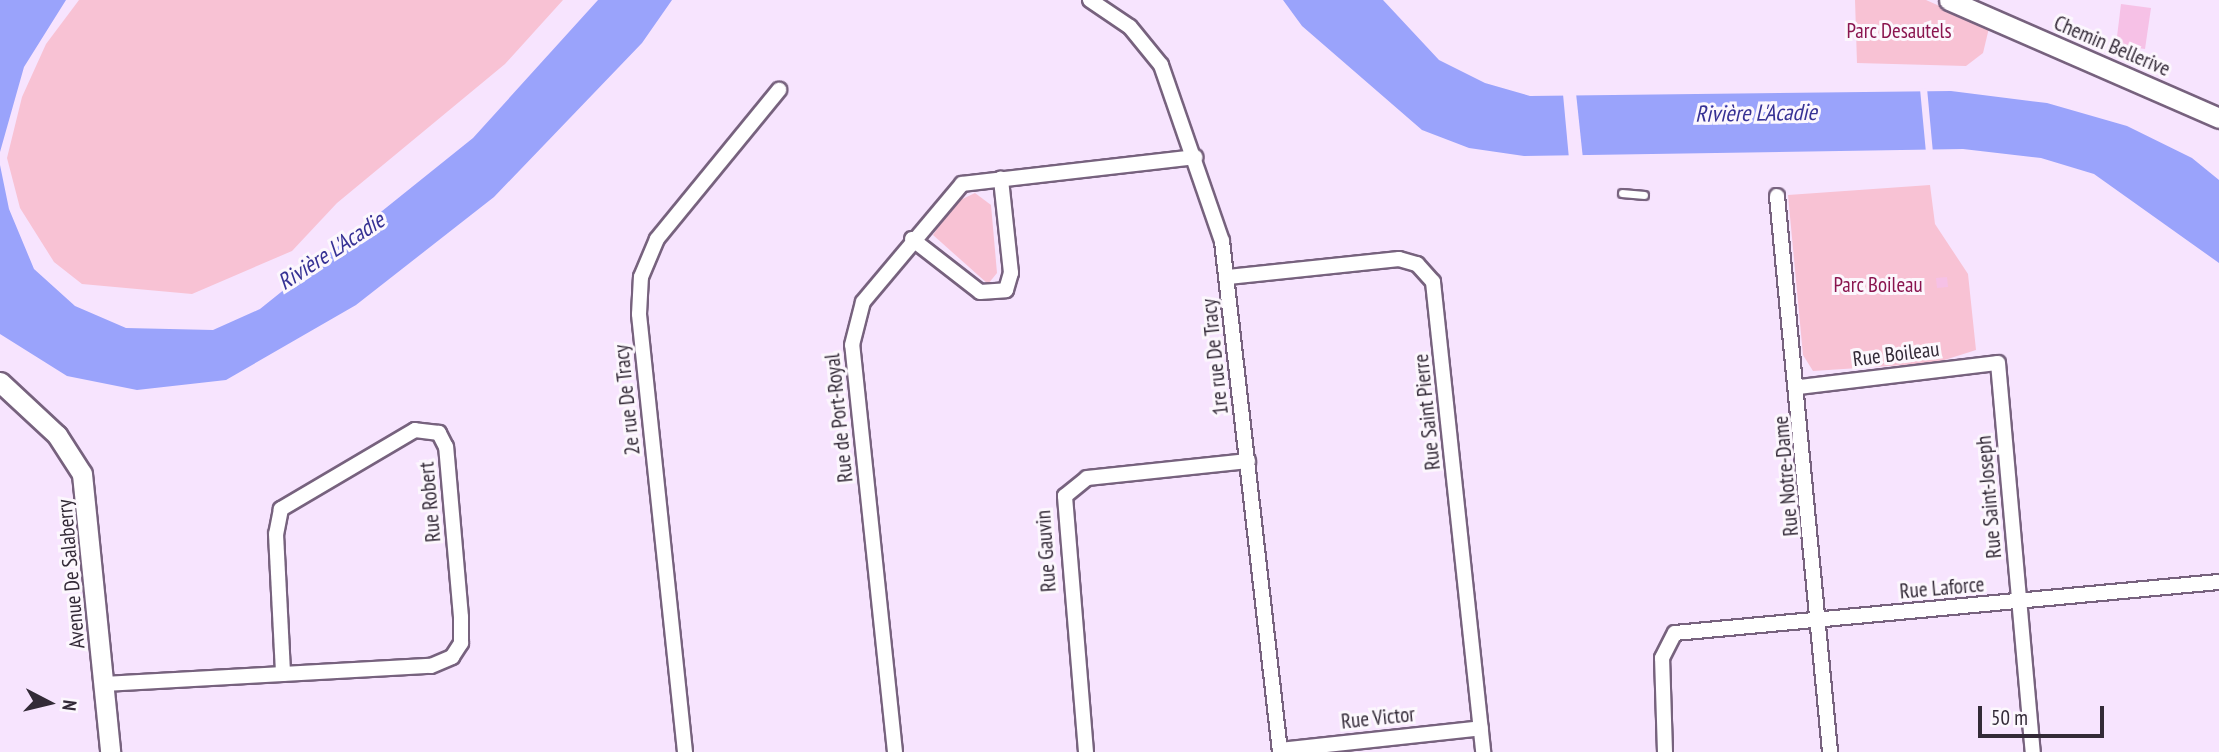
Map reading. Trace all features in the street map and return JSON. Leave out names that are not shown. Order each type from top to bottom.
[{"type":"street","name":"1re rue De Tracy","points":[[1090,0],[1130,27],[1155,55],[1195,157],[1228,277],[1280,751]]},
{"type":"street","name":"Chemin Bellerive","points":[[1948,0],[2219,118]]},
{"type":"street","name":"2e rue De Tracy","points":[[685,752],[639,314],[641,277],[657,239],[779,90]]},
{"type":"street","name":"Rue de Port-Royal","points":[[895,752],[852,335],[863,302],[956,187],[1001,179],[1195,157]]},
{"type":"street","points":[[912,239],[980,292],[1006,290],[1011,273],[1001,179]]},
{"type":"street","name":"Rue Notre-Dame","points":[[1777,196],[1799,387],[1830,752]]},
{"type":"street","name":"Rue Saint Pierre","points":[[1228,277],[1399,259],[1430,276],[1483,752]]},
{"type":"street","name":"Rue Boileau","points":[[1799,387],[1998,363]]},
{"type":"street","name":"Rue Saint-Joseph","points":[[1998,363],[2033,752]]},
{"type":"street","name":"Avenue De Salaberry","points":[[0,382],[63,442],[82,474],[110,752]]},
{"type":"street","name":"Rue Robert","points":[[104,684],[431,666],[456,653],[461,617],[446,452],[439,433],[415,430],[281,509],[276,534],[283,674]]},
{"type":"street","name":"Rue Gauvin","points":[[1087,752],[1065,496],[1087,478],[1248,461]]},
{"type":"street","name":"Rue Laforce","points":[[1665,752],[1662,658],[1669,637],[2219,582]]},
{"type":"street","name":"Rue Victor","points":[[1280,751],[1481,728]]},
{"type":"lane","points":[[1622,193],[1644,195]]},
{"type":"green space","points":[[79,0],[563,0],[505,64],[337,203],[292,251],[192,294],[82,284],[54,262],[20,208],[7,158],[22,97],[46,44]]},
{"type":"green space","name":"Parc Desautels","points":[[1855,0],[1926,0],[1989,28],[1983,53],[1966,66],[1857,63]]},
{"type":"green space","name":"Parc Boileau","points":[[1930,185],[1935,224],[1968,274],[1976,350],[1935,363],[1813,371],[1803,355],[1788,195]]},
{"type":"green space","points":[[975,193],[991,205],[997,273],[988,284],[933,235],[954,203]]},
{"type":"water","points":[[0,0],[66,0],[24,67],[0,152]]},
{"type":"water","points":[[598,0],[672,0],[642,43],[494,197],[356,305],[226,380],[137,390],[67,376],[0,334],[0,165],[9,209],[34,269],[75,306],[126,328],[213,330],[260,309],[473,138]]},
{"type":"water","name":"Rivière L'Acadie","points":[[1283,0],[1383,0],[1439,60],[1485,83],[1530,96],[1951,91],[2047,103],[2127,126],[2192,158],[2219,180],[2219,263],[2094,174],[2041,158],[1963,149],[1524,156],[1469,148],[1422,130],[1302,26]]},
{"type":"pier","points":[[1927,88],[1933,153],[1926,153],[1920,89]]},
{"type":"pier","points":[[1576,93],[1583,159],[1569,159],[1563,94]]},
{"type":"building","points":[[2121,4],[2151,8],[2145,49],[2116,45]]},
{"type":"building","points":[[1947,277],[1948,287],[1937,288],[1936,278]]}]
